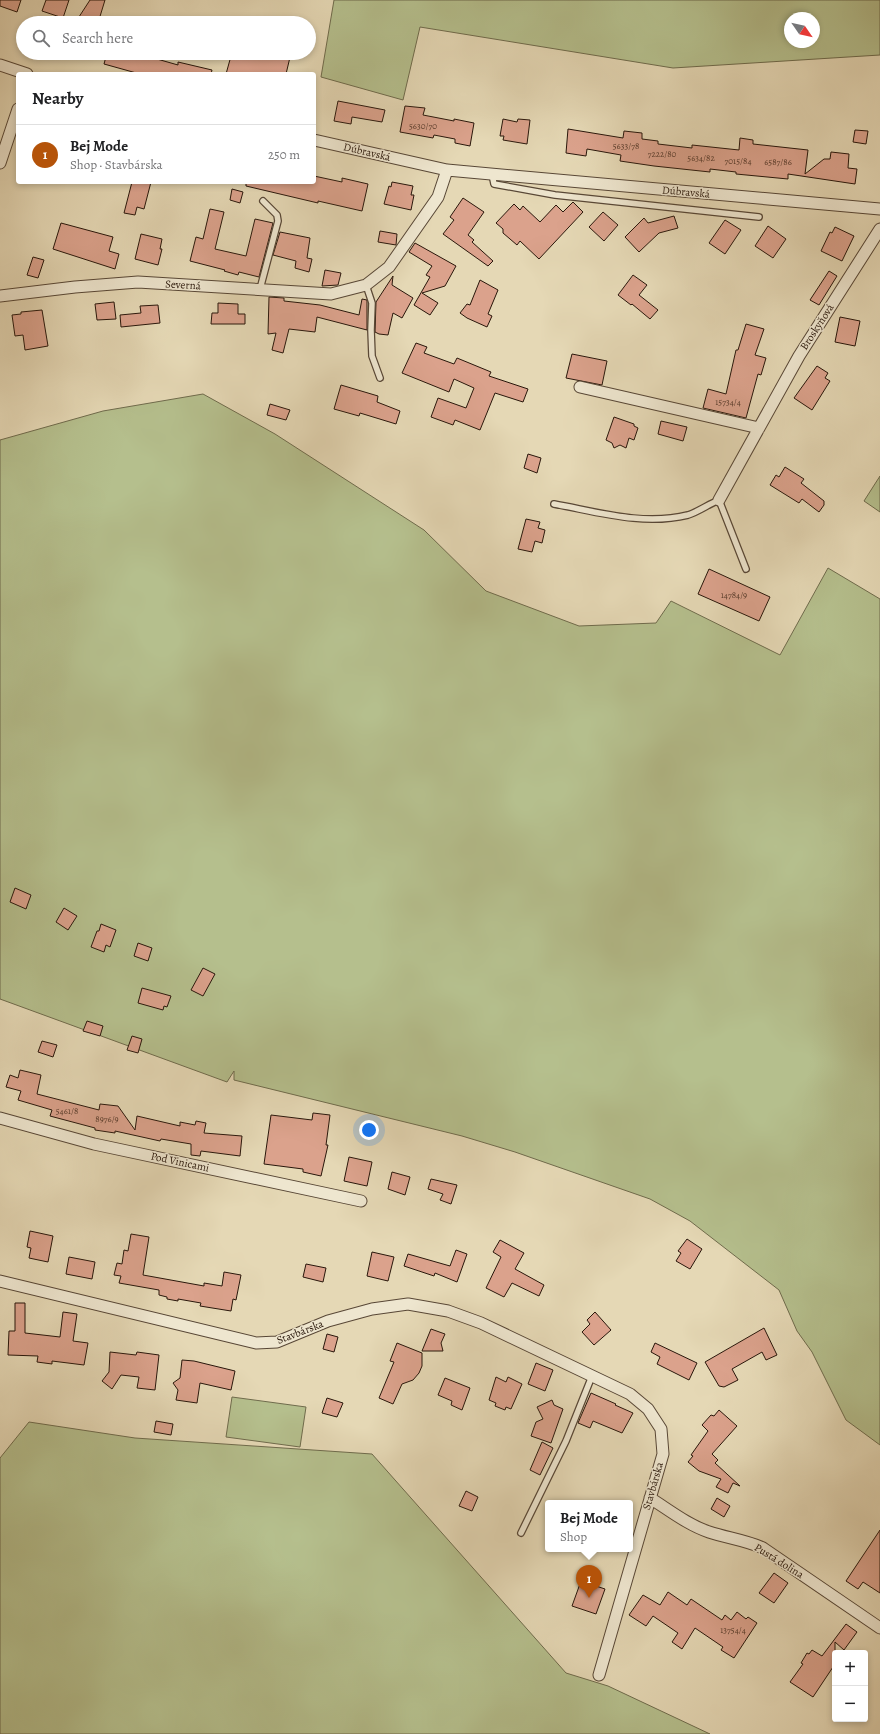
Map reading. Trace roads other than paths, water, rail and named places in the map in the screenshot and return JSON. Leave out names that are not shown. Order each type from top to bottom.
[{"type":"street","points":[[0,65],[21,72]]},
{"type":"street","points":[[0,163],[16,115]]},
{"type":"street","name":"Dúbravská","points":[[316,140],[447,170],[880,209]]},
{"type":"street","name":"Severná","points":[[0,296],[74,287],[138,282],[331,294],[366,285],[389,267],[438,197],[447,170]]},
{"type":"street","name":"Broskyňová","points":[[719,500],[799,356],[880,229]]},
{"type":"street","points":[[580,387],[759,428]]},
{"type":"street","name":"Pod Vinicami","points":[[0,1118],[94,1144],[361,1200]]},
{"type":"street","name":"Stavbárska","points":[[0,1281],[256,1344],[277,1342],[328,1321],[372,1309],[408,1304],[448,1311],[481,1323],[630,1394],[648,1409],[661,1429],[663,1454],[599,1675]]},
{"type":"street","name":"Pustá dolina","points":[[650,1498],[689,1523],[709,1532],[747,1541],[763,1548],[880,1628]]},
{"type":"lane","name":"Dúbravská","points":[[492,174],[494,184],[555,195],[758,217]]},
{"type":"lane","points":[[260,289],[278,221],[277,215],[263,201]]},
{"type":"lane","points":[[366,285],[372,304],[372,356],[380,378]]},
{"type":"lane","points":[[554,504],[632,519],[664,519],[690,514],[719,500],[746,569]]},
{"type":"lane","points":[[521,1533],[566,1441],[592,1376]]},
{"type":"place","name":"Bej Mode","points":[[589,1598]]}]
